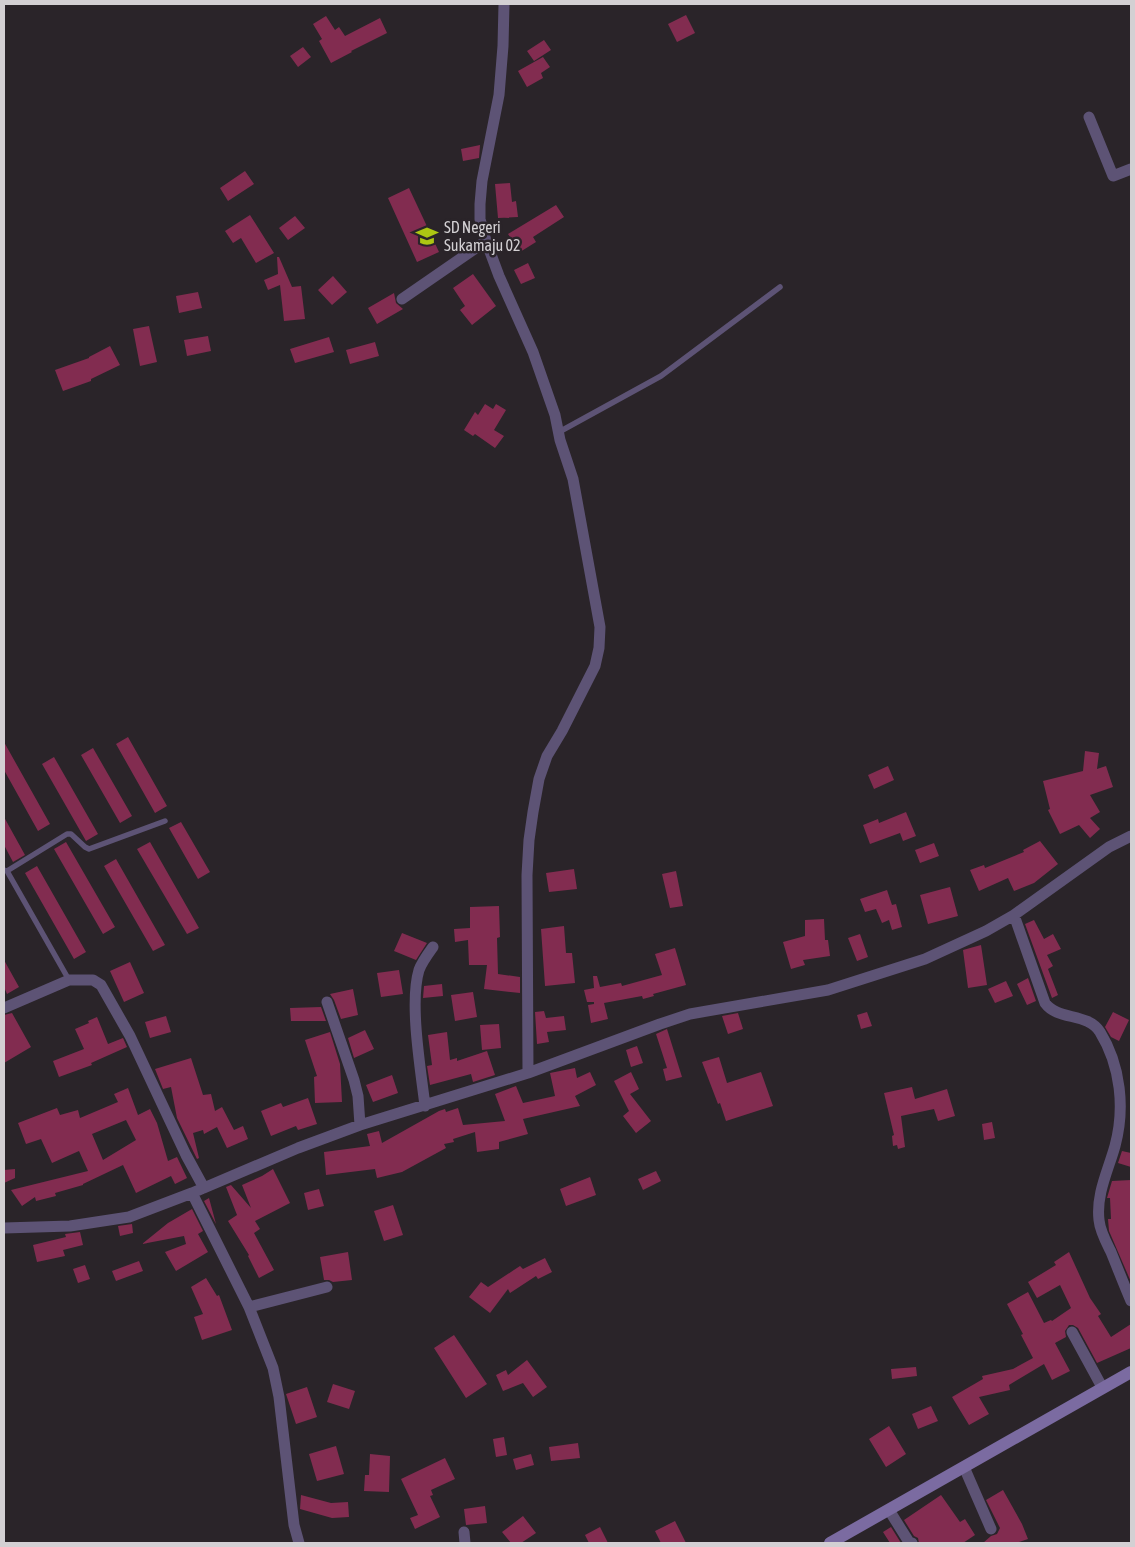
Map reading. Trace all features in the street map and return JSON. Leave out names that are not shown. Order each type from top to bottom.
[{"type":"main road","points":[[830,1543],[1131,1372]]},
{"type":"street","points":[[504,4],[499,95],[482,181],[480,218],[499,276],[533,352],[573,479],[600,627],[599,648],[595,666],[547,756],[539,779],[533,812],[527,875],[528,1073]]},
{"type":"street","points":[[1089,117],[1113,176],[1131,169]]},
{"type":"street","points":[[402,300],[486,241]]},
{"type":"street","points":[[4,1228],[70,1226],[129,1217],[192,1193],[298,1148],[360,1125],[528,1073],[690,1014],[828,990],[916,962],[959,944],[1014,915],[1109,847],[1131,836]]},
{"type":"street","points":[[1014,915],[1045,1003],[1052,1010],[1084,1019],[1093,1025],[1100,1032],[1112,1058],[1120,1096],[1120,1118],[1115,1146],[1102,1185],[1099,1221],[1131,1301]]},
{"type":"street","points":[[425,1106],[416,1014],[416,985],[420,969],[433,947]]},
{"type":"street","points":[[4,1008],[70,980],[93,980],[101,985],[130,1036],[186,1155],[204,1188]]},
{"type":"street","points":[[326,1002],[354,1080],[358,1096],[360,1125]]},
{"type":"street","points":[[192,1193],[249,1307],[273,1368],[280,1397],[294,1525],[299,1543]]},
{"type":"street","points":[[249,1307],[327,1286]]},
{"type":"street","points":[[1072,1332],[1102,1387]]},
{"type":"street","points":[[964,1467],[991,1529]]},
{"type":"street","points":[[889,1510],[909,1542],[912,1543]]},
{"type":"lane","points":[[560,436],[660,376],[780,287]]},
{"type":"lane","points":[[70,980],[6,870],[67,834],[71,834],[89,849],[166,821]]},
{"type":"building","points":[[686,15],[695,33],[677,42],[668,24]]},
{"type":"building","points":[[326,16],[335,30],[339,27],[345,36],[380,18],[387,33],[331,63],[319,41],[322,39],[313,24]]},
{"type":"building","points":[[544,40],[551,50],[534,61],[527,51]]},
{"type":"building","points":[[303,47],[311,57],[298,67],[290,56]]},
{"type":"building","points":[[543,57],[550,67],[541,73],[543,78],[527,87],[518,71]]},
{"type":"building","points":[[480,145],[479,158],[463,161],[461,149]]},
{"type":"building","points":[[245,171],[254,184],[228,201],[220,188]]},
{"type":"building","points":[[510,183],[512,202],[516,201],[518,217],[498,218],[495,184]]},
{"type":"building","points":[[409,188],[439,252],[417,262],[388,198]]},
{"type":"building","points":[[556,205],[564,217],[533,237],[536,242],[520,252],[508,234]]},
{"type":"building","points":[[250,215],[274,253],[256,263],[241,238],[233,243],[225,231]]},
{"type":"building","points":[[295,216],[305,228],[288,240],[279,228]]},
{"type":"building","points":[[277,257],[279,257],[292,287],[301,286],[305,319],[284,321],[280,285],[268,290],[264,280],[278,274]]},
{"type":"building","points":[[528,263],[535,278],[521,284],[514,270]]},
{"type":"building","points":[[473,274],[496,306],[472,325],[460,310],[465,306],[453,288]]},
{"type":"building","points":[[333,276],[347,292],[332,305],[318,290]]},
{"type":"building","points":[[198,292],[202,308],[179,313],[176,296]]},
{"type":"building","points":[[394,293],[396,303],[403,309],[377,324],[368,308]]},
{"type":"building","points":[[149,326],[157,362],[140,366],[133,329]]},
{"type":"building","points":[[208,336],[211,351],[187,356],[184,340]]},
{"type":"building","points":[[329,337],[334,352],[295,363],[290,349]]},
{"type":"building","points":[[375,342],[379,356],[350,364],[346,350]]},
{"type":"building","points":[[110,346],[120,365],[91,379],[91,381],[63,391],[55,370],[89,358]]},
{"type":"building","points":[[485,404],[493,409],[496,404],[506,410],[494,430],[504,436],[495,448],[475,434],[473,436],[464,430],[475,412],[478,415]]},
{"type":"building","points":[[128,737],[167,806],[155,813],[116,744]]},
{"type":"building","points":[[4,742],[50,824],[38,831],[4,770]]},
{"type":"building","points":[[93,748],[132,816],[120,823],[81,755]]},
{"type":"building","points":[[1085,751],[1099,753],[1097,769],[1106,766],[1113,787],[1090,795],[1100,812],[1090,818],[1100,829],[1090,838],[1079,825],[1060,834],[1048,810],[1050,809],[1043,781],[1083,771]]},
{"type":"building","points":[[54,757],[98,834],[86,841],[42,764]]},
{"type":"building","points":[[888,766],[894,780],[874,789],[868,775]]},
{"type":"building","points":[[906,812],[916,836],[903,841],[900,833],[870,844],[863,825],[878,819],[879,823]]},
{"type":"building","points":[[4,817],[25,855],[13,862],[4,845]]},
{"type":"building","points":[[181,822],[210,872],[198,879],[169,828]]},
{"type":"building","points":[[1040,841],[1058,864],[1034,883],[1014,891],[1008,878],[979,891],[970,870],[984,865],[985,868],[1024,852],[1023,850]]},
{"type":"building","points":[[66,842],[115,927],[103,934],[54,849]]},
{"type":"building","points":[[150,842],[199,928],[187,934],[137,849]]},
{"type":"building","points":[[934,843],[939,856],[920,863],[915,850]]},
{"type":"building","points":[[116,859],[165,945],[153,951],[104,866]]},
{"type":"building","points":[[37,866],[86,952],[74,959],[25,873]]},
{"type":"building","points":[[574,869],[577,889],[549,892],[546,873]]},
{"type":"building","points":[[676,871],[683,906],[670,908],[662,874]]},
{"type":"building","points":[[950,887],[958,916],[928,924],[920,895]]},
{"type":"building","points":[[887,890],[892,905],[896,904],[902,927],[892,930],[889,920],[882,923],[876,909],[865,912],[860,899]]},
{"type":"building","points":[[499,906],[500,937],[497,938],[498,974],[520,977],[520,993],[484,989],[487,965],[469,965],[468,940],[455,942],[454,929],[470,928],[470,907]]},
{"type":"building","points":[[824,919],[825,940],[828,940],[830,956],[803,960],[805,965],[791,969],[783,942],[805,936],[805,920]]},
{"type":"building","points":[[1034,920],[1044,939],[1053,934],[1061,949],[1047,955],[1053,966],[1048,969],[1058,995],[1052,998],[1025,924]]},
{"type":"building","points":[[564,926],[566,953],[572,953],[575,983],[545,986],[541,929]]},
{"type":"building","points":[[402,933],[427,943],[416,960],[394,951]]},
{"type":"building","points":[[860,934],[868,957],[857,961],[848,938]]},
{"type":"building","points":[[981,945],[987,985],[968,988],[963,950]]},
{"type":"building","points":[[675,948],[686,985],[653,994],[654,996],[643,999],[642,996],[604,1003],[608,1019],[591,1023],[588,1005],[594,1004],[594,1002],[587,1002],[584,990],[594,988],[593,976],[597,976],[600,987],[621,983],[622,986],[662,975],[655,954]]},
{"type":"building","points":[[4,960],[19,987],[7,994],[4,987]]},
{"type":"building","points":[[130,962],[144,993],[124,1002],[110,971]]},
{"type":"building","points":[[399,970],[403,994],[381,997],[377,973]]},
{"type":"building","points":[[1028,978],[1036,1001],[1027,1005],[1017,984]]},
{"type":"building","points":[[1006,981],[1013,996],[995,1003],[988,989]]},
{"type":"building","points":[[442,984],[443,996],[423,998],[424,986]]},
{"type":"building","points":[[353,989],[358,1015],[341,1019],[330,994]]},
{"type":"building","points":[[473,992],[477,1017],[455,1021],[451,995]]},
{"type":"building","points":[[321,1007],[326,1021],[291,1021],[290,1008]]},
{"type":"building","points":[[544,1011],[546,1018],[564,1016],[566,1030],[547,1032],[549,1042],[537,1044],[535,1012]]},
{"type":"building","points":[[867,1012],[872,1026],[861,1029],[857,1015]]},
{"type":"building","points":[[1113,1012],[1129,1020],[1119,1041],[1111,1037],[1105,1027]]},
{"type":"building","points":[[12,1013],[31,1047],[4,1063],[4,1015]]},
{"type":"building","points":[[738,1013],[743,1029],[728,1034],[722,1016]]},
{"type":"building","points":[[166,1016],[171,1032],[150,1038],[145,1022]]},
{"type":"building","points":[[97,1017],[108,1044],[123,1038],[127,1047],[91,1063],[92,1065],[59,1077],[53,1061],[84,1049],[75,1029]]},
{"type":"building","points":[[499,1024],[501,1048],[482,1050],[480,1025]]},
{"type":"building","points":[[667,1029],[682,1077],[666,1081],[663,1069],[667,1068],[656,1034]]},
{"type":"building","points":[[365,1030],[374,1049],[354,1058],[348,1038]]},
{"type":"building","points":[[330,1032],[340,1064],[342,1102],[315,1103],[314,1077],[317,1076],[305,1040]]},
{"type":"building","points":[[447,1032],[450,1060],[457,1058],[457,1061],[487,1051],[495,1075],[473,1082],[471,1074],[430,1085],[427,1066],[432,1065],[428,1035]]},
{"type":"building","points":[[637,1046],[643,1063],[631,1067],[626,1050]]},
{"type":"building","points":[[719,1057],[727,1083],[761,1072],[773,1106],[726,1121],[702,1062]]},
{"type":"building","points":[[191,1058],[203,1095],[211,1094],[215,1111],[222,1107],[234,1130],[243,1126],[248,1139],[227,1148],[217,1127],[204,1134],[203,1130],[193,1133],[199,1158],[197,1159],[177,1118],[171,1087],[163,1089],[155,1069]]},
{"type":"building","points":[[575,1068],[577,1078],[590,1072],[596,1085],[575,1096],[580,1106],[523,1119],[528,1134],[499,1142],[499,1149],[477,1152],[475,1132],[453,1139],[454,1142],[444,1144],[446,1148],[402,1172],[377,1178],[375,1169],[326,1175],[324,1152],[370,1146],[367,1134],[379,1131],[382,1143],[445,1109],[446,1112],[458,1108],[463,1125],[505,1121],[495,1094],[516,1086],[523,1103],[555,1096],[550,1073]]},
{"type":"building","points":[[631,1072],[639,1089],[630,1094],[651,1121],[636,1133],[623,1116],[629,1111],[614,1081]]},
{"type":"building","points":[[392,1075],[398,1093],[373,1102],[366,1085]]},
{"type":"building","points":[[912,1087],[915,1099],[947,1089],[955,1116],[938,1121],[934,1109],[901,1116],[905,1147],[898,1149],[897,1145],[893,1146],[892,1136],[894,1135],[884,1093]]},
{"type":"building","points":[[128,1088],[138,1115],[150,1109],[157,1123],[168,1161],[177,1157],[187,1178],[175,1184],[171,1176],[136,1193],[123,1165],[83,1185],[55,1193],[56,1196],[36,1201],[35,1197],[22,1206],[11,1190],[88,1171],[79,1151],[52,1163],[41,1139],[26,1144],[18,1123],[57,1108],[60,1115],[78,1110],[80,1118],[118,1102],[114,1094]],"holes":[[[126,1120],[136,1140],[103,1160],[92,1134]]]},
{"type":"building","points":[[308,1098],[317,1124],[298,1130],[296,1126],[271,1136],[261,1111],[281,1103],[283,1107]]},
{"type":"building","points":[[992,1122],[995,1138],[984,1140],[982,1124]]},
{"type":"building","points":[[1122,1151],[1131,1153],[1131,1167],[1118,1163]]},
{"type":"building","points":[[15,1169],[15,1178],[4,1183],[4,1170]]},
{"type":"building","points":[[273,1169],[290,1203],[255,1221],[260,1229],[254,1233],[274,1270],[259,1278],[249,1255],[228,1221],[237,1215],[226,1187],[231,1185],[251,1208],[242,1185]]},
{"type":"building","points":[[656,1171],[661,1181],[643,1190],[638,1179]]},
{"type":"building","points":[[590,1177],[596,1195],[566,1206],[560,1189]]},
{"type":"building","points":[[1131,1180],[1131,1282],[1109,1231],[1108,1219],[1111,1219],[1110,1198],[1107,1198],[1112,1181]]},
{"type":"building","points":[[319,1189],[324,1206],[308,1210],[304,1193]]},
{"type":"building","points":[[209,1198],[216,1224],[204,1201]]},
{"type":"building","points":[[393,1205],[403,1235],[384,1241],[374,1211]]},
{"type":"building","points":[[192,1209],[203,1231],[198,1234],[208,1252],[176,1271],[165,1252],[186,1244],[184,1236],[142,1244],[168,1223]]},
{"type":"building","points":[[132,1224],[133,1233],[120,1236],[118,1226]]},
{"type":"building","points":[[80,1232],[83,1245],[63,1250],[65,1256],[37,1262],[33,1245],[66,1237],[65,1234]]},
{"type":"building","points":[[348,1252],[352,1280],[333,1282],[324,1280],[320,1257]]},
{"type":"building","points":[[1069,1252],[1090,1298],[1101,1314],[1098,1316],[1111,1337],[1131,1324],[1131,1348],[1097,1363],[1078,1328],[1069,1325],[1065,1331],[1066,1337],[1055,1343],[1070,1371],[1052,1380],[1044,1364],[1009,1385],[1010,1390],[979,1397],[989,1414],[969,1425],[952,1397],[983,1379],[982,1376],[1013,1369],[1033,1358],[1007,1304],[1028,1292],[1044,1323],[1052,1321],[1071,1308],[1060,1285],[1037,1298],[1028,1282],[1056,1265],[1054,1262]]},
{"type":"building","points":[[545,1258],[552,1272],[538,1279],[536,1276],[510,1293],[508,1289],[490,1313],[469,1297],[481,1282],[488,1287],[520,1266],[523,1269]]},
{"type":"building","points":[[139,1261],[143,1271],[116,1281],[112,1271]]},
{"type":"building","points":[[85,1265],[90,1279],[78,1283],[73,1269]]},
{"type":"building","points":[[206,1278],[217,1296],[219,1295],[232,1330],[202,1340],[194,1317],[203,1314],[191,1287]]},
{"type":"building","points":[[454,1335],[487,1384],[466,1398],[434,1348]]},
{"type":"building","points":[[527,1360],[547,1387],[533,1397],[523,1383],[503,1391],[496,1375],[506,1370],[508,1375]]},
{"type":"building","points":[[916,1367],[917,1376],[892,1379],[891,1369]]},
{"type":"building","points":[[333,1384],[355,1391],[349,1409],[327,1402]]},
{"type":"building","points":[[307,1387],[317,1417],[296,1424],[286,1394]]},
{"type":"building","points":[[931,1406],[938,1421],[918,1429],[912,1414]]},
{"type":"building","points":[[889,1426],[906,1454],[886,1467],[869,1439]]},
{"type":"building","points":[[504,1437],[507,1455],[496,1457],[493,1439]]},
{"type":"building","points":[[578,1443],[580,1458],[551,1461],[549,1447]]},
{"type":"building","points":[[336,1446],[344,1474],[317,1481],[309,1454]]},
{"type":"building","points":[[370,1454],[390,1456],[389,1492],[364,1491],[365,1475],[369,1475]]},
{"type":"building","points":[[531,1454],[534,1465],[516,1470],[513,1459]]},
{"type":"building","points":[[445,1458],[455,1479],[431,1490],[433,1495],[430,1496],[440,1517],[415,1529],[410,1518],[418,1515],[401,1479]]},
{"type":"building","points":[[1003,1490],[1028,1539],[1016,1543],[983,1543],[991,1536],[997,1534],[1000,1528],[986,1500]]},
{"type":"building","points":[[301,1495],[331,1503],[348,1502],[349,1517],[332,1518],[300,1509]]},
{"type":"building","points":[[941,1495],[960,1522],[965,1519],[975,1535],[963,1543],[919,1543],[918,1538],[914,1536],[904,1520]]},
{"type":"building","points":[[485,1506],[487,1523],[466,1525],[464,1509]]},
{"type":"building","points":[[523,1516],[536,1533],[521,1543],[511,1543],[502,1532]]},
{"type":"building","points":[[675,1521],[686,1543],[661,1543],[655,1531]]},
{"type":"building","points":[[600,1527],[608,1543],[589,1543],[585,1535]]},
{"type":"building","points":[[891,1527],[901,1543],[890,1543],[883,1532]]},
{"type":"place","name":"SD Negeri Sukamaju 02","points":[[427,236]]}]
